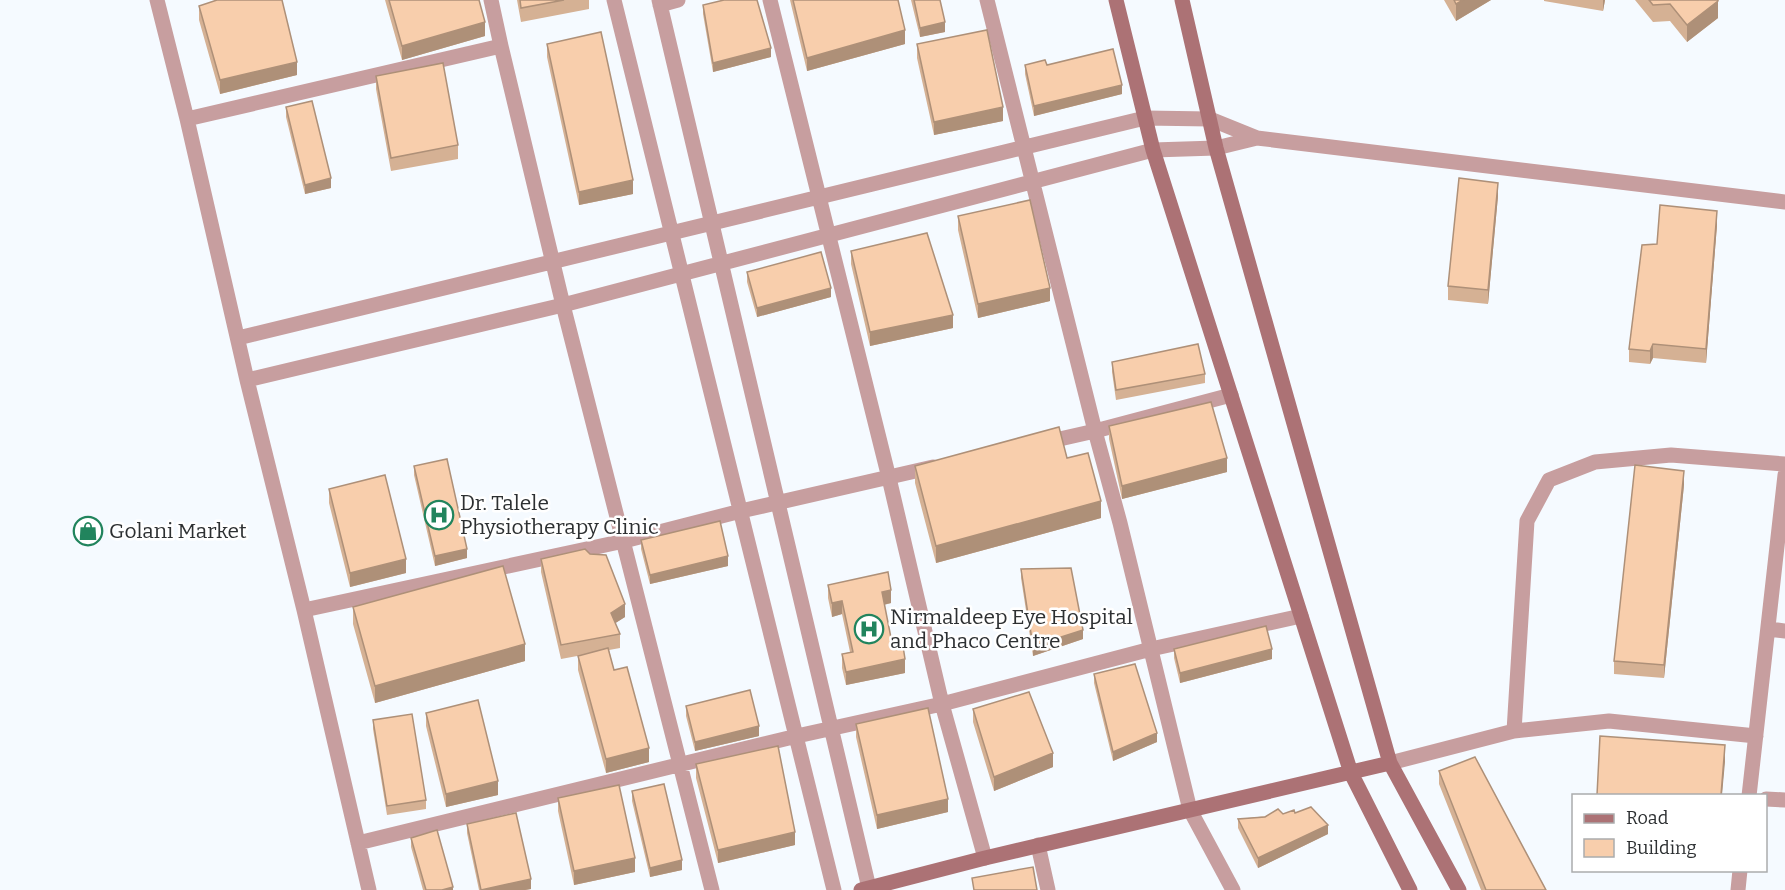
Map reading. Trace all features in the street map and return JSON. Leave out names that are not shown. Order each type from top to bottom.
[{"type":"main road","points":[[1116,0],[1153,150],[1351,773],[1410,890]]},
{"type":"main road","points":[[1182,0],[1216,148],[1390,763],[1460,890]]},
{"type":"main road","points":[[865,889],[1038,845],[1390,763]]},
{"type":"street","points":[[157,0],[369,890]]},
{"type":"street","points":[[491,0],[552,262],[712,890]]},
{"type":"street","points":[[615,0],[834,890]]},
{"type":"street","points":[[678,0],[659,2],[831,728],[865,889]]},
{"type":"street","points":[[770,0],[889,478],[942,704],[985,858]]},
{"type":"street","points":[[987,0],[1120,523],[1190,810],[1233,890]]},
{"type":"street","points":[[187,119],[501,46]]},
{"type":"street","points":[[238,338],[1145,118],[1210,119],[1257,138],[1785,202]]},
{"type":"street","points":[[247,380],[563,305],[1153,150],[1216,148],[1257,138]]},
{"type":"street","points":[[1024,447],[1231,395]]},
{"type":"street","points":[[1514,731],[1527,521],[1548,480],[1595,462],[1671,455],[1785,464]]},
{"type":"street","points":[[304,610],[624,541],[741,511],[945,465]]},
{"type":"street","points":[[1749,794],[1785,475]]},
{"type":"street","points":[[358,843],[796,736],[942,704],[1151,650],[1301,616]]},
{"type":"street","points":[[1768,629],[1785,631]]},
{"type":"street","points":[[1390,763],[1514,731],[1609,721],[1756,736]]},
{"type":"street","points":[[1767,799],[1785,800]]},
{"type":"street","points":[[1038,845],[1048,890]]},
{"type":"street","points":[[1738,890],[1740,872]]},
{"type":"building","points":[[217,0],[282,0],[297,62],[220,80],[199,6]]},
{"type":"building","points":[[389,0],[479,0],[485,22],[402,46]]},
{"type":"building","points":[[520,0],[564,0],[521,8]]},
{"type":"building","points":[[724,0],[757,0],[771,48],[713,63],[703,5]]},
{"type":"building","points":[[793,0],[898,0],[905,30],[807,58]]},
{"type":"building","points":[[914,0],[940,0],[945,22],[920,28]]},
{"type":"building","points":[[1649,0],[1718,1],[1687,25],[1670,4],[1653,5]]},
{"type":"building","points":[[987,30],[1003,107],[934,122],[917,44]]},
{"type":"building","points":[[601,32],[633,180],[579,192],[547,44]]},
{"type":"building","points":[[1113,49],[1122,85],[1034,106],[1025,65],[1045,60],[1047,65]]},
{"type":"building","points":[[443,63],[458,145],[391,158],[376,76]]},
{"type":"building","points":[[312,101],[331,178],[305,185],[286,107]]},
{"type":"building","points":[[1459,178],[1498,183],[1488,290],[1448,286]]},
{"type":"building","points":[[1030,200],[1050,288],[978,304],[958,216]]},
{"type":"building","points":[[1660,205],[1717,211],[1706,349],[1653,344],[1650,351],[1629,349],[1642,245],[1657,244]]},
{"type":"building","points":[[927,233],[953,315],[870,332],[851,251]]},
{"type":"building","points":[[821,252],[831,288],[757,308],[747,272]]},
{"type":"building","points":[[1198,344],[1205,374],[1116,390],[1112,362]]},
{"type":"building","points":[[1211,402],[1227,458],[1122,486],[1109,426]]},
{"type":"building","points":[[1059,427],[1067,458],[1088,453],[1101,501],[936,546],[915,466]]},
{"type":"building","points":[[447,459],[467,549],[435,556],[414,466]]},
{"type":"building","points":[[1635,465],[1684,471],[1664,665],[1614,661]]},
{"type":"building","points":[[385,475],[406,559],[350,573],[329,489]]},
{"type":"building","points":[[720,521],[728,556],[650,575],[641,540]]},
{"type":"building","points":[[585,549],[590,554],[606,555],[625,604],[611,613],[620,634],[561,645],[541,559]]},
{"type":"building","points":[[503,566],[525,644],[375,686],[353,607]]},
{"type":"building","points":[[1071,568],[1083,630],[1033,646],[1021,569]]},
{"type":"building","points":[[888,572],[891,590],[882,592],[892,643],[902,640],[905,659],[846,672],[842,654],[853,652],[842,601],[832,603],[828,585]]},
{"type":"building","points":[[1266,626],[1272,649],[1180,673],[1174,649]]},
{"type":"building","points":[[608,648],[614,670],[627,667],[649,748],[606,759],[578,656]]},
{"type":"building","points":[[1135,664],[1157,733],[1113,752],[1094,674]]},
{"type":"building","points":[[750,690],[759,726],[695,742],[686,706]]},
{"type":"building","points":[[1029,692],[1053,753],[994,777],[973,709]]},
{"type":"building","points":[[478,700],[498,781],[446,794],[426,713]]},
{"type":"building","points":[[928,708],[948,799],[877,815],[856,724]]},
{"type":"building","points":[[412,714],[426,800],[387,806],[373,720]]},
{"type":"building","points":[[1600,736],[1725,745],[1721,794],[1597,794]]},
{"type":"building","points":[[778,746],[795,832],[718,850],[696,764]]},
{"type":"building","points":[[1475,757],[1546,890],[1486,890],[1439,771]]},
{"type":"building","points":[[664,784],[682,860],[650,868],[632,791]]},
{"type":"building","points":[[619,785],[635,858],[574,871],[558,798]]},
{"type":"building","points":[[1311,807],[1328,825],[1258,858],[1238,819],[1265,817],[1278,809],[1283,814],[1294,810],[1295,813]]},
{"type":"building","points":[[516,813],[531,879],[481,890],[467,824]]},
{"type":"building","points":[[437,830],[453,887],[426,890],[411,838]]},
{"type":"building","points":[[1033,867],[1037,890],[974,890],[972,878]]},
{"type":"place","name":"Dr. Talele Physiotherapy Clinic","points":[[439,515]]},
{"type":"place","name":"Golani Market","points":[[88,531]]},
{"type":"place","name":"Nirmaldeep Eye Hospital and Phaco Centre","points":[[869,629]]}]
